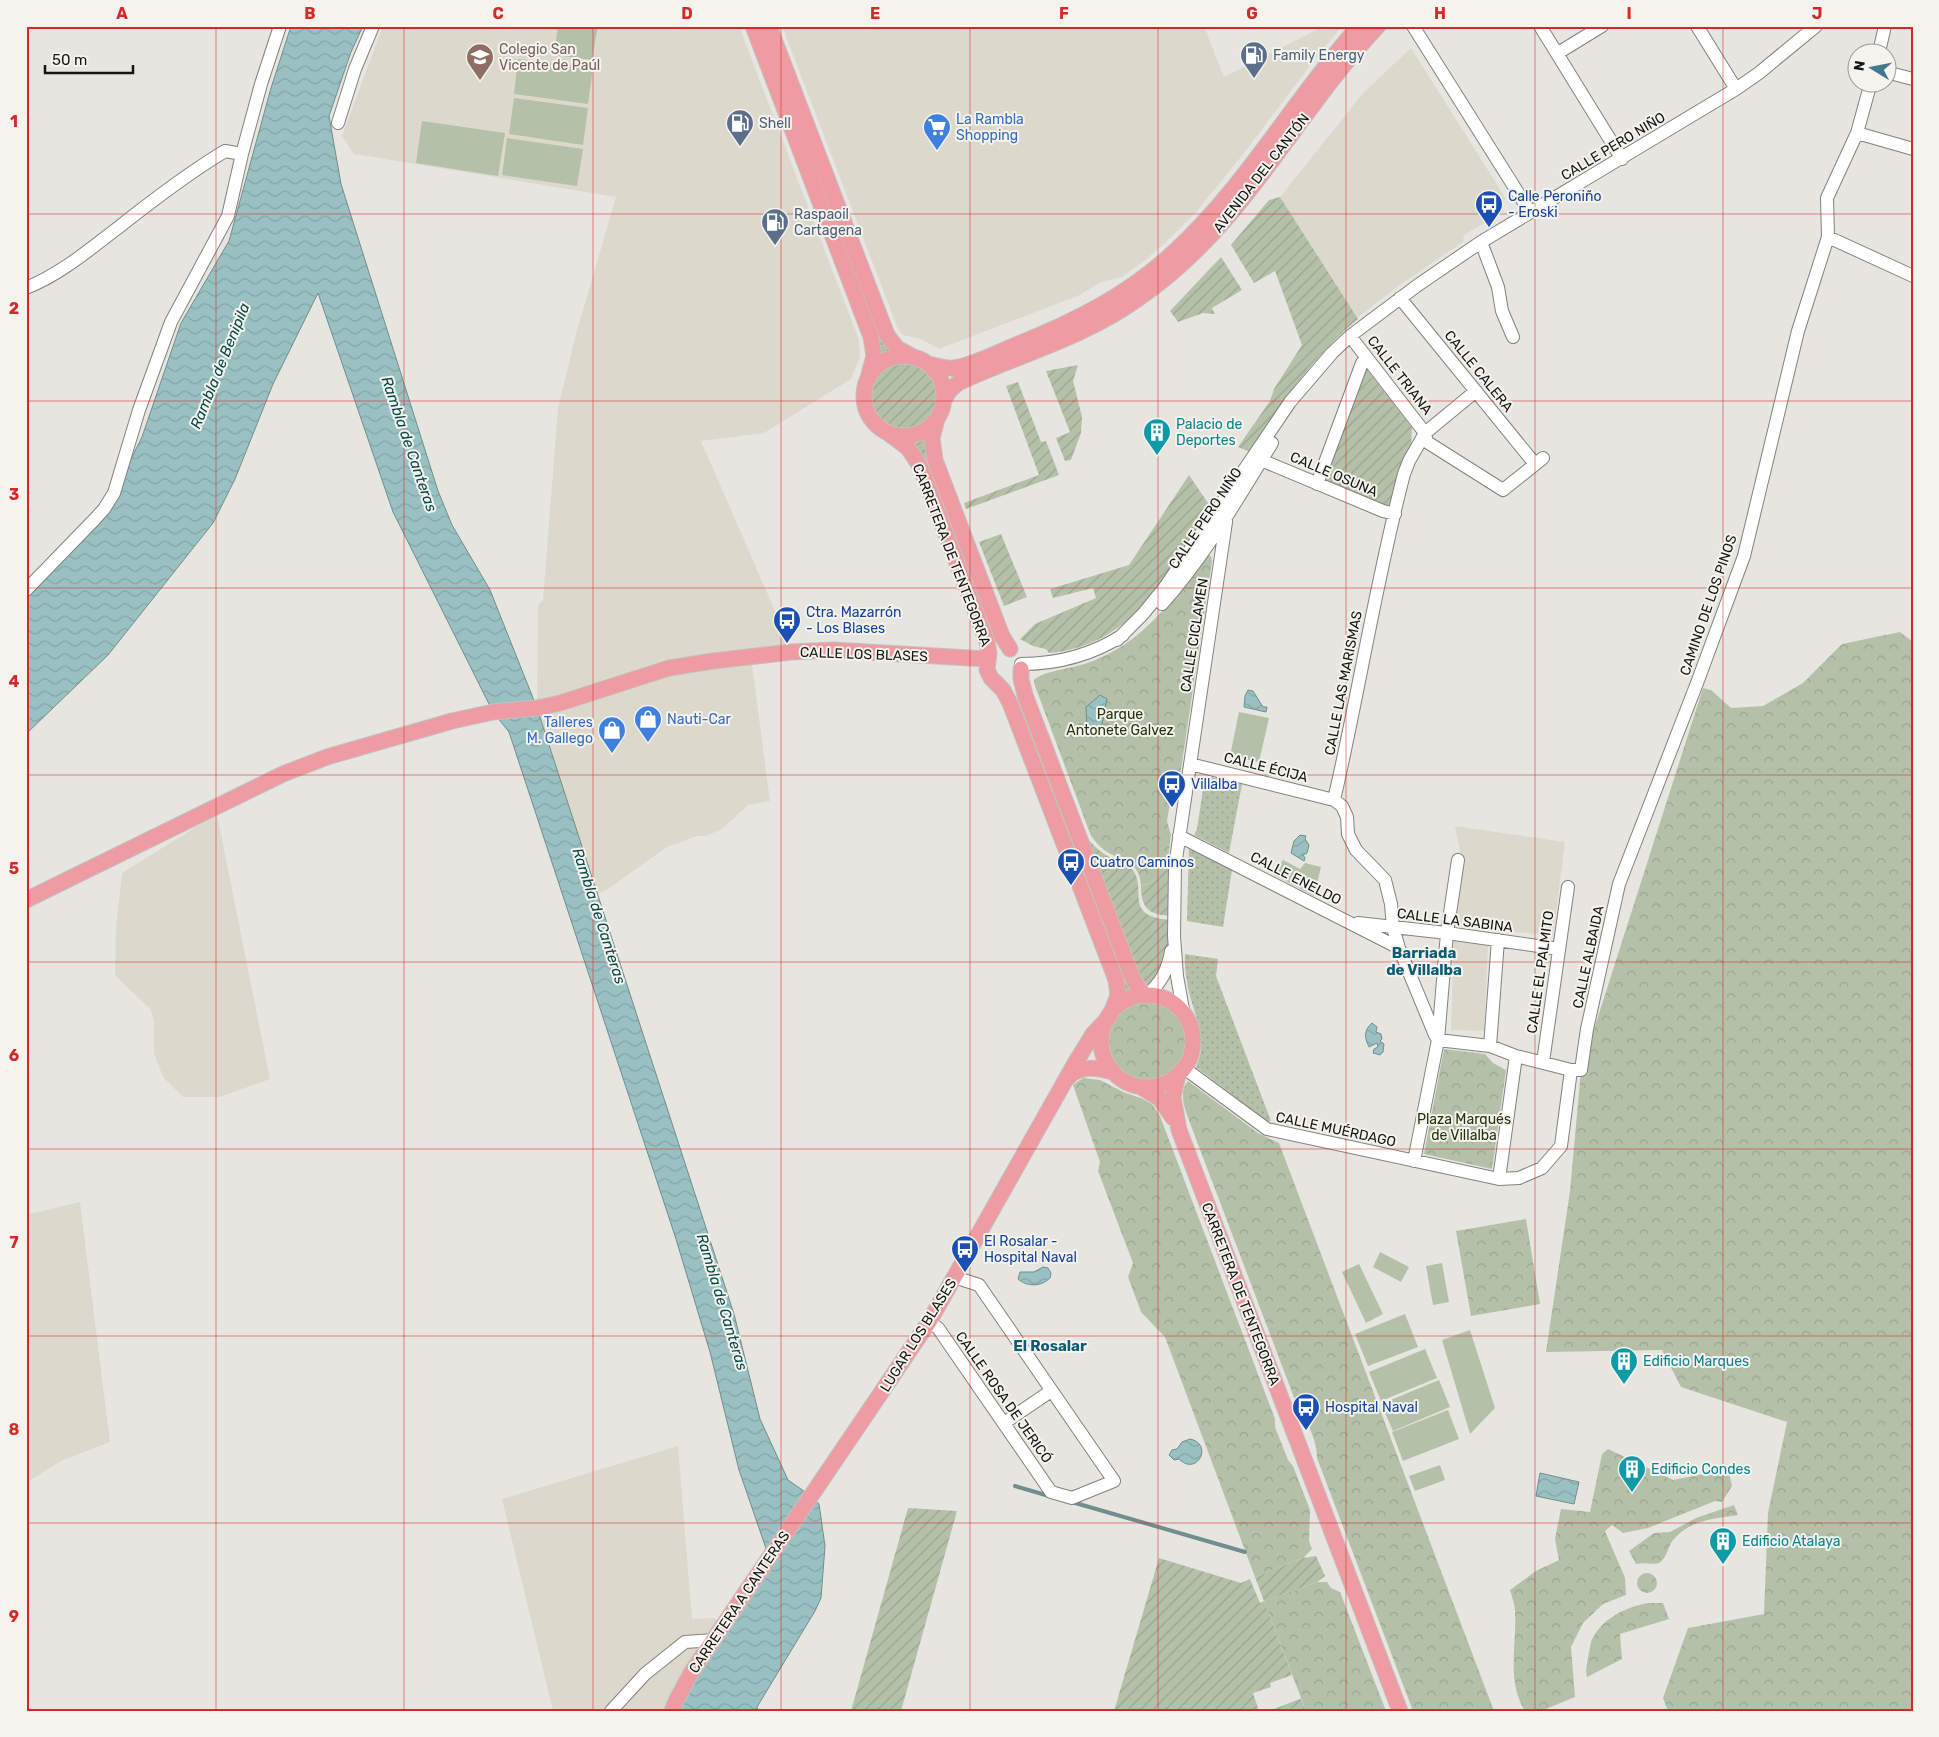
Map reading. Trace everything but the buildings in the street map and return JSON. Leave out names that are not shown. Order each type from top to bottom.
[{"type":"main road","points":[[753,26],[871,337],[874,356],[864,394],[866,410],[874,424],[888,433],[904,436],[916,435],[927,429],[938,418],[944,400],[942,382],[928,364],[897,348],[887,336],[769,26]]},
{"type":"main road","name":"AVENIDA DEL CANTÓN","points":[[928,364],[951,368],[963,366],[1075,320],[1101,306],[1139,281],[1175,252],[1218,207],[1327,64],[1359,26]]},
{"type":"main road","name":"AVENIDA DEL CANTÓN","points":[[944,400],[950,390],[958,383],[1048,347],[1108,319],[1140,298],[1181,266],[1212,236],[1246,196],[1344,65],[1378,26]]},
{"type":"main road","points":[[868,378],[877,366],[887,359],[898,356],[913,356]]},
{"type":"main road","name":"CARRETERA DE TENTEGORRA","points":[[938,418],[932,434],[932,451],[1002,636],[1010,649]]},
{"type":"main road","name":"CARRETERA DE TENTEGORRA","points":[[888,433],[908,448],[920,466],[987,642],[987,660]]},
{"type":"main road","points":[[1110,1014],[1127,1000],[1146,996],[1167,1000],[1176,1006],[1184,1015],[1191,1028],[1193,1041],[1191,1055],[1181,1071],[1161,1085],[1141,1087],[1126,1082],[1113,1072],[1105,1059],[1102,1045],[1103,1029],[1118,995],[1116,980],[1010,703],[1003,690],[987,670],[987,660],[995,650],[1010,649],[1018,655],[1025,695],[1133,979],[1146,996]]},
{"type":"main road","name":"CALLE LOS BLASES","points":[[26,900],[283,774],[327,757],[387,739],[493,712],[537,708],[560,703],[670,668],[791,652],[833,650],[987,660]]},
{"type":"main road","points":[[994,680],[1001,683],[1015,679],[1021,666]]},
{"type":"main road","name":"LUGAR LOS BLASES","points":[[811,1496],[929,1322],[1059,1090],[1093,1034],[1110,1014]]},
{"type":"main road","name":"LUGAR LOS BLASES","points":[[1059,1090],[1069,1076],[1081,1069],[1095,1068],[1113,1072]]},
{"type":"main road","name":"CARRETERA DE TENTEGORRA","points":[[1179,1130],[1173,1097],[1181,1071]]},
{"type":"main road","name":"CARRETERA DE TENTEGORRA","points":[[1141,1087],[1155,1094],[1164,1102],[1179,1130],[1400,1711]]},
{"type":"main road","name":"CARRETERA A CANTERAS","points":[[672,1711],[683,1686],[811,1496]]},
{"type":"street","points":[[26,590],[104,509],[114,493],[140,410],[171,322],[228,216],[261,84],[280,26]]},
{"type":"street","points":[[338,124],[356,69],[373,26]]},
{"type":"street","points":[[1540,26],[1622,158]]},
{"type":"street","points":[[1558,53],[1602,26]]},
{"type":"street","points":[[1697,26],[1736,89]]},
{"type":"street","name":"CALLE PERO NIÑO","points":[[1759,73],[1806,26]]},
{"type":"street","name":"CALLE PERO NIÑO","points":[[1116,640],[1143,614],[1165,587],[1260,455],[1290,402],[1350,336],[1400,298],[1481,242],[1736,89],[1759,73],[1816,26]]},
{"type":"street","points":[[1881,42],[1885,26]]},
{"type":"street","points":[[1416,27],[1530,212]]},
{"type":"street","points":[[1896,75],[1913,79]]},
{"type":"street","name":"CAMINO DE LOS PINOS","points":[[1631,853],[1744,556],[1798,331],[1828,237],[1827,198],[1856,133],[1868,92]]},
{"type":"street","points":[[1856,133],[1913,149]]},
{"type":"street","points":[[26,288],[52,276],[74,262],[197,168],[225,151],[242,154]]},
{"type":"street","points":[[1828,237],[1913,276]]},
{"type":"street","points":[[1481,242],[1498,287],[1502,311],[1513,337]]},
{"type":"street","name":"CALLE CALERA","points":[[1400,298],[1476,391],[1539,461]]},
{"type":"street","name":"CALLE TRIANA","points":[[1350,336],[1425,433],[1428,442],[1503,490],[1539,461]]},
{"type":"street","points":[[1317,484],[1362,363],[1367,358]]},
{"type":"street","points":[[1425,433],[1476,391]]},
{"type":"street","name":"CALLE LAS MARISMAS","points":[[1334,800],[1356,702],[1368,633],[1404,474],[1425,433]]},
{"type":"street","points":[[1227,517],[1226,509],[1260,455]]},
{"type":"street","name":"CALLE OSUNA","points":[[1260,455],[1317,484],[1383,511],[1395,514]]},
{"type":"street","name":"CALLE PERO NIÑO","points":[[1021,666],[1074,658],[1095,651],[1116,640],[1154,613],[1227,517]]},
{"type":"street","name":"CALLE CICLAMEN","points":[[1184,1015],[1177,976],[1174,936],[1175,866],[1227,517]]},
{"type":"street","points":[[1201,553],[1205,550],[1214,551],[1221,559]]},
{"type":"street","name":"CALLE ÉCIJA","points":[[1190,764],[1334,800]]},
{"type":"street","points":[[1334,800],[1342,806],[1347,817],[1348,834],[1356,850],[1385,880],[1391,904],[1393,928],[1438,1040]]},
{"type":"street","name":"CALLE ENELDO","points":[[1179,836],[1400,948]]},
{"type":"street","name":"CALLE ALBAIDA","points":[[1576,1070],[1619,884],[1631,853]]},
{"type":"street","points":[[1414,1161],[1438,1040],[1447,932],[1458,860]]},
{"type":"street","name":"CALLE EL PALMITO","points":[[1543,1062],[1568,887]]},
{"type":"street","name":"CALLE LA SABINA","points":[[1348,922],[1447,932],[1559,949]]},
{"type":"street","name":"CALLE CICLAMEN","points":[[1146,996],[1158,984],[1165,973],[1170,960],[1174,936]]},
{"type":"street","points":[[1490,1046],[1498,940]]},
{"type":"street","points":[[1438,1040],[1490,1046],[1516,1056],[1576,1070]]},
{"type":"street","points":[[1499,1179],[1516,1056]]},
{"type":"street","name":"CALLE MUÉRDAGO","points":[[1181,1071],[1267,1129],[1499,1179],[1519,1178],[1542,1168],[1560,1146],[1576,1070]]},
{"type":"street","points":[[954,1277],[979,1285],[1043,1375],[1042,1377],[1051,1391],[1004,1424]]},
{"type":"street","name":"CALLE ROSA DE JERICÓ","points":[[929,1322],[938,1328],[1051,1492],[1072,1498],[1114,1481],[1051,1391]]},
{"type":"street","points":[[611,1711],[645,1674],[685,1642],[714,1640]]},
{"type":"shaded area","points":[[383,26],[739,26],[859,340],[860,358],[851,379],[764,433],[701,441],[791,652],[751,657],[770,801],[748,805],[722,829],[706,836],[697,836],[667,847],[605,891],[597,894],[537,708],[538,605],[543,600],[558,408],[576,334],[616,197],[354,154],[342,136]]},
{"type":"shaded area","name":"La Rambla Shopping","points":[[782,26],[1204,26],[1224,77],[1324,26],[1342,26],[1197,211],[1144,261],[1122,277],[1101,282],[1080,295],[939,349],[921,339],[903,335],[898,329]]},
{"type":"shaded area","points":[[1411,48],[1506,199],[1498,204],[1504,211],[1464,235],[1463,242],[1397,287],[1357,318],[1280,197],[1363,93]]},
{"type":"shaded area","points":[[217,814],[270,1079],[220,1097],[183,1097],[163,1077],[154,1053],[154,1022],[151,1010],[115,975],[116,926],[122,873]]},
{"type":"shaded area","points":[[1455,826],[1565,842],[1553,936],[1455,925],[1462,864]]},
{"type":"shaded area","points":[[1454,941],[1488,946],[1484,1031],[1451,1030]]},
{"type":"shaded area","points":[[80,1202],[110,1442],[61,1461],[26,1483],[26,1215]]},
{"type":"shaded area","points":[[678,1446],[692,1619],[715,1618],[723,1627],[672,1711],[553,1711],[502,1499]]},
{"type":"green space","points":[[558,26],[598,26],[592,60],[554,55]]},
{"type":"green space","points":[[753,26],[769,26],[887,335],[926,362],[936,372],[942,382],[944,400],[933,429],[972,557],[957,562],[920,466],[877,427],[867,414],[864,403],[864,390],[873,363]]},
{"type":"green space","points":[[518,59],[593,68],[588,104],[514,94]]},
{"type":"green space","points":[[514,98],[588,108],[583,145],[509,134]]},
{"type":"green space","points":[[422,121],[505,133],[498,176],[416,163]]},
{"type":"green space","points":[[507,138],[583,149],[577,186],[502,175]]},
{"type":"green space","points":[[1280,197],[1358,319],[1341,333],[1299,381],[1250,452],[1238,447],[1270,401],[1274,389],[1302,345],[1275,271],[1254,283],[1231,245],[1269,200]]},
{"type":"green space","points":[[1221,257],[1242,290],[1212,308],[1215,314],[1203,313],[1178,322],[1170,311]]},
{"type":"green space","points":[[1362,363],[1412,428],[1411,448],[1389,513],[1317,484]]},
{"type":"green space","points":[[1078,365],[1073,381],[1082,417],[1081,433],[1071,460],[1065,461],[1056,438],[1070,432],[1046,371]]},
{"type":"green space","points":[[1018,382],[1041,442],[1046,441],[1059,475],[966,509],[964,503],[1039,475],[1006,386]]},
{"type":"green space","points":[[1189,475],[1212,509],[1164,580],[1127,621],[1104,636],[1079,647],[1049,653],[1046,649],[1033,646],[1020,639],[1035,624],[1096,598],[1093,588],[1053,598],[1050,589],[1129,565]]},
{"type":"green space","points":[[1001,534],[1027,597],[1004,606],[979,542]]},
{"type":"green space","name":"Parque Antonete Galvez","points":[[1208,555],[1211,556],[1212,561],[1180,776],[1173,786],[1167,821],[1171,835],[1167,865],[1160,877],[1141,886],[1138,872],[1131,864],[1104,850],[1091,836],[1034,680],[1048,673],[1095,660],[1127,643],[1165,608]]},
{"type":"green space","points":[[1900,632],[1913,642],[1913,1711],[1668,1711],[1663,1698],[1688,1628],[1764,1614],[1768,1513],[1787,1422],[1681,1387],[1662,1350],[1546,1352],[1570,1191],[1581,1070],[1703,688],[1711,690],[1731,708],[1763,706],[1803,683],[1842,644]]},
{"type":"green space","points":[[1239,712],[1269,718],[1259,762],[1230,756]]},
{"type":"green space","points":[[1205,776],[1242,784],[1229,853],[1194,835],[1197,829]]},
{"type":"green space","points":[[1087,837],[1100,851],[1131,868],[1138,884],[1141,908],[1147,914],[1157,918],[1174,920],[1171,954],[1146,996],[1132,998],[1122,1003],[1117,1000],[1065,846]]},
{"type":"green space","points":[[1189,847],[1232,870],[1223,927],[1187,921]]},
{"type":"green space","points":[[1283,860],[1300,869],[1305,863],[1321,867],[1314,896],[1274,875]]},
{"type":"green space","points":[[1167,865],[1174,916],[1153,913],[1145,906],[1141,894],[1141,886],[1157,879]]},
{"type":"green space","points":[[1185,954],[1218,959],[1216,976],[1271,1121],[1267,1121],[1196,1067],[1201,1049],[1201,1040],[1185,970]]},
{"type":"green space","points":[[1148,997],[1165,1000],[1180,1010],[1190,1025],[1193,1042],[1190,1059],[1180,1074],[1165,1084],[1148,1087],[1131,1084],[1116,1074],[1106,1059],[1103,1042],[1106,1025],[1116,1010],[1131,1000]]},
{"type":"green space","name":"Plaza Marqués de Villalba","points":[[1444,1049],[1485,1054],[1493,1063],[1506,1070],[1492,1169],[1424,1154]]},
{"type":"green space","points":[[1083,1078],[1100,1080],[1123,1092],[1143,1099],[1152,1104],[1160,1116],[1275,1419],[1275,1427],[1310,1510],[1309,1541],[1312,1549],[1303,1558],[1255,1577],[1165,1337],[1141,1312],[1128,1277],[1133,1263],[1098,1171],[1100,1162],[1073,1085]]},
{"type":"green space","points":[[1188,1081],[1258,1133],[1279,1143],[1494,1711],[1413,1711],[1317,1458],[1311,1432],[1298,1408],[1188,1118],[1183,1090]]},
{"type":"green space","points":[[1526,1219],[1540,1304],[1471,1316],[1456,1231]]},
{"type":"green space","points":[[1380,1252],[1409,1267],[1401,1282],[1373,1267]]},
{"type":"green space","points":[[1442,1263],[1449,1302],[1433,1305],[1426,1266]]},
{"type":"green space","points":[[1359,1264],[1383,1314],[1366,1323],[1342,1272]]},
{"type":"green space","points":[[1405,1314],[1418,1347],[1368,1366],[1355,1334]]},
{"type":"green space","points":[[1470,1330],[1495,1408],[1470,1434],[1442,1340]]},
{"type":"green space","points":[[1425,1349],[1437,1378],[1381,1401],[1369,1372]]},
{"type":"green space","points":[[1439,1380],[1450,1407],[1393,1431],[1381,1404]]},
{"type":"green space","points":[[1448,1410],[1459,1439],[1403,1461],[1392,1432]]},
{"type":"green space","points":[[1608,1449],[1673,1480],[1728,1469],[1732,1486],[1722,1502],[1715,1501],[1648,1528],[1623,1533],[1612,1525],[1605,1531],[1625,1578],[1626,1595],[1603,1604],[1583,1623],[1571,1647],[1575,1697],[1541,1711],[1525,1711],[1519,1699],[1514,1675],[1515,1612],[1510,1590],[1536,1571],[1559,1560],[1555,1539],[1561,1509],[1590,1512],[1602,1454]]},
{"type":"green space","points":[[1440,1465],[1445,1480],[1415,1491],[1409,1476]]},
{"type":"green space","points":[[1734,1505],[1738,1515],[1701,1522],[1677,1535],[1665,1557],[1659,1563],[1636,1564],[1629,1551],[1654,1533],[1670,1532],[1696,1518]]},
{"type":"green space","points":[[908,1508],[957,1511],[901,1711],[851,1711]]},
{"type":"green space","points":[[1316,1556],[1325,1576],[1317,1582],[1264,1601],[1255,1577],[1303,1558]]},
{"type":"green space","points":[[1159,1558],[1241,1583],[1250,1579],[1260,1603],[1264,1601],[1292,1675],[1270,1683],[1271,1687],[1253,1693],[1259,1711],[1114,1711]]},
{"type":"green space","points":[[1643,1573],[1651,1573],[1657,1579],[1657,1587],[1651,1593],[1643,1593],[1637,1587],[1637,1579]]},
{"type":"green space","points":[[1317,1582],[1327,1582],[1331,1588],[1340,1592],[1386,1711],[1306,1711],[1264,1601]]},
{"type":"green space","points":[[1648,1603],[1663,1603],[1669,1619],[1620,1634],[1622,1659],[1587,1677],[1586,1667],[1591,1642],[1595,1634],[1615,1615]]},
{"type":"green space","points":[[1301,1699],[1306,1711],[1269,1711],[1297,1700]]},
{"type":"water","points":[[291,26],[363,26],[351,52],[329,116],[341,184],[438,491],[452,525],[490,590],[537,708],[734,1314],[760,1419],[788,1480],[819,1504],[825,1546],[821,1598],[757,1707],[758,1711],[672,1711],[769,1557],[739,1470],[710,1352],[676,1239],[509,732],[493,712],[393,512],[318,293],[273,384],[235,479],[213,523],[108,655],[26,734],[26,590],[114,493],[142,437],[181,323],[229,241],[271,88]]},
{"type":"water","points":[[1248,690],[1253,691],[1263,707],[1267,707],[1266,712],[1244,707],[1245,696]]},
{"type":"water","points":[[1100,695],[1107,699],[1101,730],[1087,727],[1086,707]]},
{"type":"water","points":[[1300,835],[1306,836],[1305,839],[1309,845],[1307,853],[1303,855],[1304,861],[1291,853],[1294,841]]},
{"type":"water","points":[[1372,1023],[1377,1027],[1376,1032],[1381,1034],[1382,1039],[1380,1041],[1384,1044],[1383,1052],[1380,1055],[1373,1053],[1374,1049],[1378,1047],[1377,1043],[1369,1047],[1366,1040],[1366,1031]]},
{"type":"water","points":[[1043,1267],[1048,1268],[1051,1273],[1050,1278],[1042,1283],[1030,1285],[1018,1279],[1020,1272],[1034,1272]]},
{"type":"water","points":[[1190,1439],[1197,1442],[1201,1447],[1202,1452],[1197,1462],[1186,1464],[1179,1459],[1174,1460],[1169,1455],[1182,1442]]},
{"type":"water","points":[[1540,1473],[1579,1482],[1574,1504],[1536,1496]]},
{"type":"waterway","points":[[1015,1486],[1049,1496]]},
{"type":"waterway","points":[[1072,1502],[1245,1552]]},
{"type":"place","name":"Family Energy","points":[[1254,79]]},
{"type":"place","name":"Colegio San Vicente de Paúl","points":[[480,81]]},
{"type":"place","name":"Shell","points":[[740,147]]},
{"type":"place","name":"La Rambla Shopping","points":[[937,151]]},
{"type":"place","name":"Calle Peroniño - Eroski","points":[[1489,228]]},
{"type":"place","name":"Raspaoil Cartagena","points":[[775,246]]},
{"type":"place","name":"Palacio de Deportes","points":[[1157,456]]},
{"type":"place","name":"Ctra. Mazarrón - Los Blases","points":[[787,644]]},
{"type":"place","name":"Nauti-Car","points":[[648,743]]},
{"type":"place","name":"Talleres M. Gallego","points":[[612,754]]},
{"type":"place","name":"Villalba","points":[[1172,808]]},
{"type":"place","name":"Cuatro Caminos","points":[[1071,886]]},
{"type":"place","name":"El Rosalar - Hospital Naval","points":[[965,1273]]},
{"type":"place","name":"Edificio Marques","points":[[1624,1385]]},
{"type":"place","name":"Hospital Naval","points":[[1306,1431]]},
{"type":"place","name":"Edificio Condes","points":[[1632,1493]]},
{"type":"place","name":"Edificio Atalaya","points":[[1723,1565]]},
{"type":"district","name":"Barriada de Villalba","points":[[1424,962]]},
{"type":"district","name":"El Rosalar","points":[[1050,1346]]},
{"type":"water label","name":"Rambla de Benipila","points":[[220,366]]},
{"type":"water label","name":"Rambla de Canteras","points":[[409,444]]},
{"type":"water label","name":"Rambla de Canteras","points":[[599,916]]},
{"type":"water label","name":"Rambla de Canteras","points":[[722,1302]]}]
